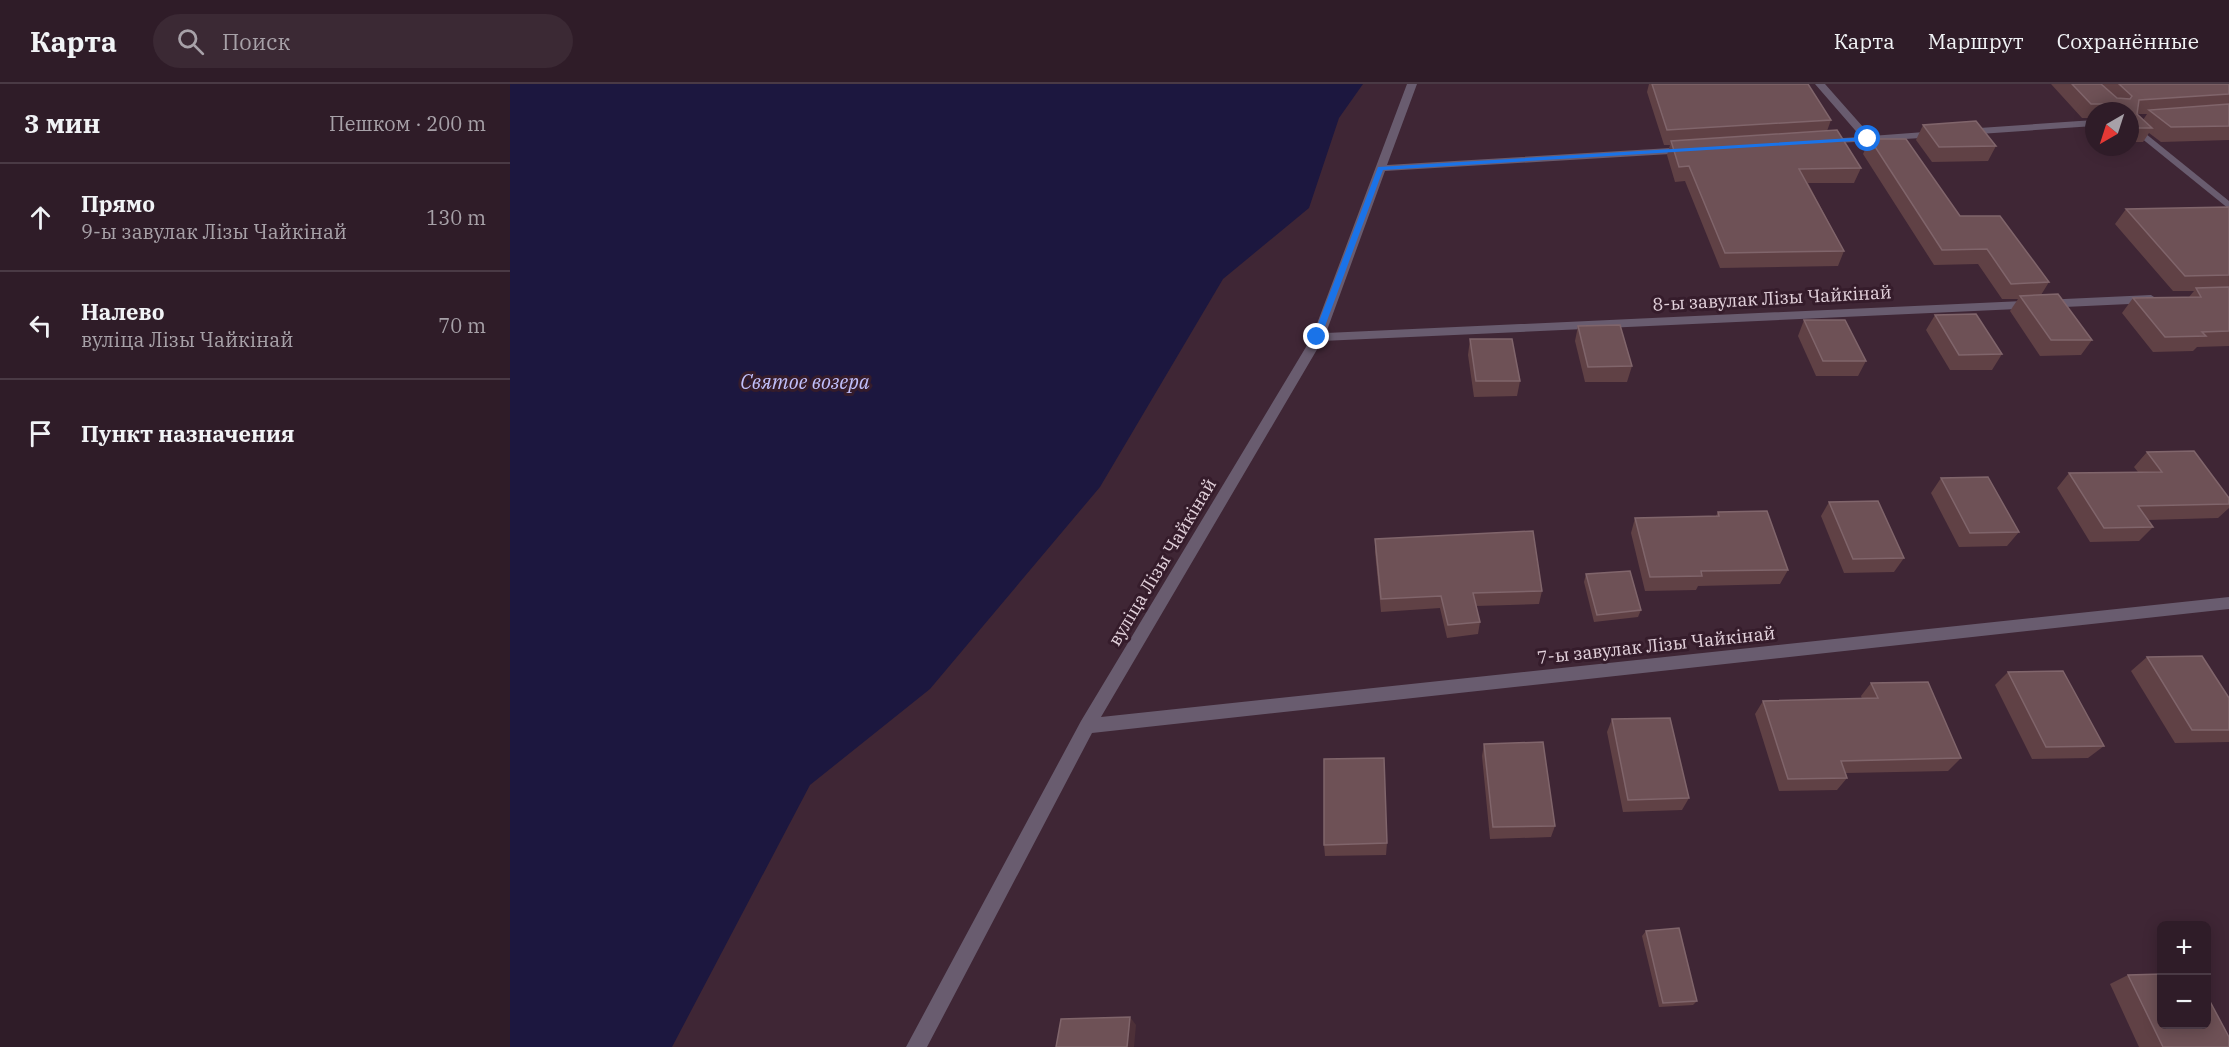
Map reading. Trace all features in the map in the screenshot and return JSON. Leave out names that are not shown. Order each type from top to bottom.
[{"type":"street","name":"вуліца Лізы Чайкінай","points":[[916,1047],[1087,726],[1317,337],[1412,84]]},
{"type":"street","points":[[1820,84],[1868,139]]},
{"type":"street","points":[[1808,142],[2085,124]]},
{"type":"street","points":[[2139,130],[2229,206]]},
{"type":"street","points":[[1381,168],[1701,149]]},
{"type":"street","name":"8-ы завулак Лізы Чайкінай","points":[[1317,337],[2158,298]]},
{"type":"street","name":"7-ы завулак Лізы Чайкінай","points":[[1087,726],[2229,603]]},
{"type":"water","name":"Святое возера","points":[[510,84],[1363,84],[1339,118],[1309,208],[1223,279],[1100,487],[930,689],[810,785],[672,1047],[510,1047]]},
{"type":"building","points":[[1652,84],[1808,84],[1831,120],[1667,130]]},
{"type":"building","points":[[2072,84],[2101,84],[2117,98],[2130,99],[2132,96],[2119,84],[2229,84],[2229,94],[2139,100],[2139,102],[2089,102]]},
{"type":"building","points":[[2229,104],[2229,126],[2171,127],[2149,110]]},
{"type":"building","points":[[2139,116],[2152,128],[2139,128]]},
{"type":"building","points":[[1976,121],[1996,146],[1939,147],[1923,125]]},
{"type":"building","points":[[1837,130],[1861,168],[1799,169],[1844,251],[1725,253],[1689,166],[1679,167],[1671,141]]},
{"type":"building","points":[[1870,139],[1906,139],[1960,216],[2000,216],[2049,282],[2011,284],[1987,249],[1942,250]]},
{"type":"building","points":[[2229,207],[2229,275],[2185,276],[2126,209]]},
{"type":"building","points":[[2229,287],[2229,331],[2202,332],[2206,336],[2165,337],[2133,298],[2201,297],[2196,288]]},
{"type":"building","points":[[2058,294],[2092,340],[2051,340],[2020,296]]},
{"type":"building","points":[[1976,314],[2002,354],[1959,355],[1935,315]]},
{"type":"building","points":[[1804,320],[1845,320],[1866,361],[1823,361]]},
{"type":"building","points":[[1620,325],[1632,366],[1588,367],[1578,326]]},
{"type":"building","points":[[1470,339],[1512,339],[1520,381],[1476,381]]},
{"type":"building","points":[[2194,451],[2229,498],[2229,504],[2138,506],[2153,527],[2104,528],[2069,473],[2162,472],[2147,452]]},
{"type":"building","points":[[1988,477],[2019,532],[1970,533],[1941,478]]},
{"type":"building","points":[[1878,501],[1904,558],[1853,559],[1829,502]]},
{"type":"building","points":[[1767,511],[1788,570],[1701,571],[1702,576],[1650,577],[1635,518],[1719,516],[1718,512]]},
{"type":"building","points":[[1533,531],[1542,591],[1473,593],[1480,622],[1448,625],[1441,596],[1381,599],[1375,539]]},
{"type":"building","points":[[1630,571],[1641,610],[1597,615],[1586,574]]},
{"type":"building","points":[[2202,656],[2229,698],[2229,730],[2192,730],[2147,657]]},
{"type":"building","points":[[2063,671],[2104,746],[2046,747],[2008,672]]},
{"type":"building","points":[[1928,682],[1961,758],[1841,761],[1847,778],[1788,779],[1763,701],[1878,698],[1871,683]]},
{"type":"building","points":[[1670,718],[1689,798],[1628,800],[1612,719]]},
{"type":"building","points":[[1543,742],[1555,826],[1493,827],[1484,744]]},
{"type":"building","points":[[1384,758],[1387,843],[1324,845],[1324,759]]},
{"type":"building","points":[[1679,928],[1697,1001],[1663,1003],[1646,931]]},
{"type":"building","points":[[2157,974],[2157,1029],[2211,1029],[2211,1003],[2229,1037],[2229,1047],[2163,1047],[2128,975]]},
{"type":"building","points":[[1130,1017],[1127,1047],[1056,1047],[1061,1019]]},
{"type":"route","points":[[1317,337],[1381,168],[1868,139]]}]
